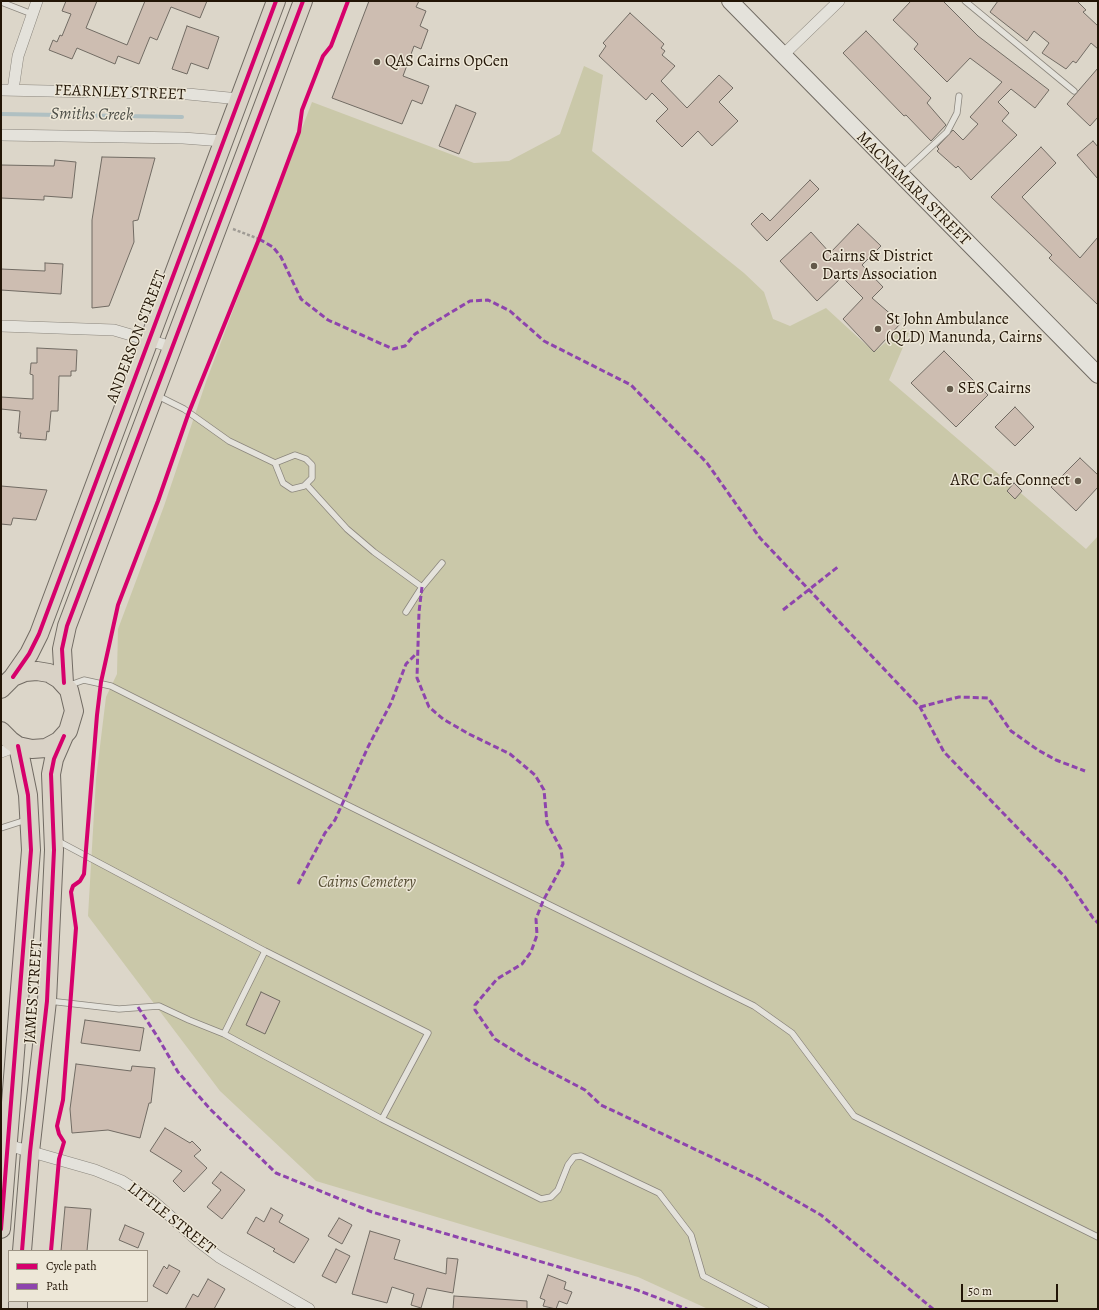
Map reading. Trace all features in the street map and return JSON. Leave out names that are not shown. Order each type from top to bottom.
[{"type":"main road","name":"ANDERSON STREET","points":[[6,683],[34,646],[276,1]]},
{"type":"main road","points":[[66,687],[62,649],[67,626],[303,1]]},
{"type":"main road","points":[[6,683],[25,672],[43,671],[54,676],[66,687]]},
{"type":"main road","name":"JAMES STREET","points":[[22,1250],[30,1152],[47,1001],[54,839],[51,774],[56,752],[71,724],[74,711],[66,687]]},
{"type":"main road","points":[[1,731],[18,746],[32,749],[46,748],[64,736]]},
{"type":"main road","name":"JAMES STREET","points":[[1,1229],[4,1144],[30,878],[30,818],[28,795],[18,746]]},
{"type":"street","points":[[13,90],[18,56],[37,1]]},
{"type":"street","name":"MACNAMARA STREET","points":[[730,1],[900,176],[1098,375]]},
{"type":"street","points":[[784,55],[839,1]]},
{"type":"street","name":"FEARNLEY STREET","points":[[1,90],[188,94],[239,99]]},
{"type":"street","points":[[1,135],[183,138],[224,141]]},
{"type":"street","points":[[1,326],[107,329],[124,331],[172,347]]},
{"type":"street","points":[[1,752],[18,746]]},
{"type":"street","name":"LITTLE STREET","points":[[4,1144],[95,1170],[128,1184],[153,1201],[214,1253],[309,1309]]},
{"type":"lane","points":[[965,1],[1074,92]]},
{"type":"lane","points":[[1,2],[32,14]]},
{"type":"lane","points":[[900,176],[947,132],[957,114],[959,96]]},
{"type":"lane","points":[[154,394],[184,408],[229,441],[275,463],[283,483],[292,489],[306,484],[312,478],[312,465],[306,459],[295,455],[275,463]]},
{"type":"lane","points":[[306,484],[347,529],[374,552],[422,587]]},
{"type":"lane","points":[[406,612],[422,587],[442,563]]},
{"type":"lane","points":[[66,687],[84,680],[111,686],[343,803],[754,1006],[792,1033],[854,1116],[1098,1237]]},
{"type":"lane","points":[[1,828],[30,818]]},
{"type":"lane","points":[[54,839],[265,951],[428,1033],[382,1119]]},
{"type":"lane","points":[[224,1034],[265,951]]},
{"type":"lane","points":[[47,1001],[119,1009],[159,1006],[188,1020],[224,1034],[382,1119],[541,1199],[551,1197],[558,1190],[568,1165],[574,1156],[581,1156],[659,1193],[691,1235],[703,1276],[766,1309]]},
{"type":"path","points":[[219,224],[259,239]]},
{"type":"path","points":[[256,246],[261,232]]},
{"type":"green space","name":"Cairns Cemetery","points":[[584,66],[603,75],[592,151],[744,273],[764,292],[773,319],[790,326],[826,308],[874,352],[903,328],[909,333],[889,380],[1086,549],[1098,536],[1098,1309],[708,1309],[638,1277],[316,1181],[220,1091],[88,916],[96,779],[106,697],[117,674],[118,629],[164,506],[207,379],[312,102],[474,163],[509,161],[560,134]]},
{"type":"building","points":[[66,1],[97,1],[86,28],[127,45],[145,1],[207,1],[200,18],[171,7],[157,40],[150,37],[139,64],[118,56],[115,64],[77,48],[72,59],[49,50],[53,40],[57,42],[60,35],[62,36],[71,14],[62,11]]},
{"type":"building","name":"QAS Cairns OpCen","points":[[369,1],[419,1],[416,7],[426,11],[420,26],[428,30],[421,49],[414,46],[403,76],[429,86],[422,104],[412,100],[402,124],[332,98]]},
{"type":"building","points":[[911,1],[943,1],[978,36],[1049,90],[1035,108],[1011,89],[998,102],[1009,113],[1002,121],[1017,135],[971,180],[958,166],[956,168],[937,151],[939,149],[937,147],[953,130],[963,140],[978,124],[970,117],[1002,82],[970,58],[947,82],[914,49],[918,44],[893,20]]},
{"type":"building","points":[[998,1],[1077,1],[1086,10],[1083,12],[1098,26],[1098,49],[1091,43],[1076,63],[1073,61],[1066,69],[1042,53],[1049,43],[1034,31],[1027,41],[990,12]]},
{"type":"building","points":[[630,13],[664,44],[661,48],[665,51],[662,55],[675,66],[661,81],[687,108],[719,75],[733,88],[719,102],[738,121],[712,146],[698,131],[682,147],[656,121],[668,109],[652,93],[646,100],[599,56],[606,46],[603,43]]},
{"type":"building","points":[[187,26],[219,37],[208,69],[191,63],[187,74],[172,69]]},
{"type":"building","points":[[866,31],[931,98],[927,103],[946,125],[931,141],[906,115],[904,116],[843,53]]},
{"type":"building","points":[[1098,68],[1098,117],[1090,126],[1067,104]]},
{"type":"building","points":[[456,105],[476,113],[459,154],[439,146]]},
{"type":"building","points":[[1093,141],[1098,147],[1098,179],[1077,155]]},
{"type":"building","points":[[1041,147],[1056,163],[1022,197],[1080,258],[1098,237],[1098,305],[1049,258],[1052,255],[991,197]]},
{"type":"building","points":[[102,157],[155,158],[138,220],[133,221],[134,242],[109,306],[92,308],[92,220]]},
{"type":"building","points":[[55,160],[76,162],[72,198],[44,196],[44,200],[1,198],[1,165],[54,166]]},
{"type":"building","points":[[810,180],[819,189],[767,241],[751,224],[762,213],[770,221]]},
{"type":"building","points":[[858,224],[881,246],[862,265],[883,287],[872,298],[901,323],[874,352],[843,319],[863,298],[842,277],[817,301],[780,261],[811,232],[830,253]]},
{"type":"building","points":[[45,263],[63,264],[61,294],[1,290],[1,269],[45,271]]},
{"type":"building","points":[[37,348],[77,350],[76,371],[71,371],[71,376],[59,376],[58,411],[51,411],[49,432],[47,431],[46,440],[20,438],[21,433],[18,433],[20,411],[1,409],[1,397],[33,399],[33,375],[30,374],[31,363],[37,363]]},
{"type":"building","name":"SES Cairns","points":[[944,351],[988,395],[956,427],[911,383]]},
{"type":"building","points":[[1015,407],[1034,427],[1015,446],[995,427]]},
{"type":"building","name":"ARC Cafe Connect","points":[[1080,458],[1098,475],[1098,487],[1076,511],[1051,487]]},
{"type":"building","points":[[1014,483],[1022,491],[1015,499],[1007,491]]},
{"type":"building","points":[[1,486],[47,490],[36,520],[13,518],[11,525],[1,524]]},
{"type":"building","points":[[261,992],[280,1001],[265,1034],[246,1025]]},
{"type":"building","points":[[85,1020],[144,1028],[140,1051],[81,1043]]},
{"type":"building","points":[[76,1064],[131,1071],[132,1066],[155,1068],[151,1103],[149,1103],[140,1138],[108,1130],[72,1133],[70,1109]]},
{"type":"building","points":[[165,1128],[190,1143],[192,1141],[201,1150],[194,1156],[207,1168],[184,1192],[173,1181],[182,1171],[150,1151]]},
{"type":"building","points":[[221,1172],[245,1190],[222,1219],[207,1207],[221,1190],[212,1183]]},
{"type":"building","points":[[65,1207],[91,1209],[87,1250],[61,1250]]},
{"type":"building","points":[[271,1208],[283,1215],[279,1222],[309,1239],[294,1263],[273,1251],[275,1249],[247,1233],[256,1217],[264,1222]]},
{"type":"building","points":[[339,1218],[352,1225],[342,1244],[328,1236]]},
{"type":"building","points":[[125,1225],[144,1233],[138,1248],[119,1240]]},
{"type":"building","points":[[370,1231],[400,1240],[394,1259],[446,1274],[447,1258],[458,1259],[453,1293],[427,1288],[421,1308],[411,1305],[414,1294],[392,1287],[387,1303],[352,1294]]},
{"type":"building","points":[[336,1249],[350,1256],[336,1283],[322,1276]]},
{"type":"building","points":[[169,1265],[180,1271],[167,1294],[153,1286],[164,1266],[167,1269]]},
{"type":"building","points":[[548,1275],[566,1282],[564,1289],[572,1292],[567,1304],[559,1301],[556,1309],[543,1306],[545,1300],[540,1298]]},
{"type":"building","points":[[208,1279],[225,1289],[214,1309],[185,1309],[193,1294],[198,1297]]},
{"type":"building","points":[[454,1296],[527,1301],[527,1309],[453,1309]]},
{"type":"waterway","name":"Smiths Creek","points":[[1,114],[182,117]]},
{"type":"marked path","points":[[259,239],[273,247],[281,257],[301,299],[328,320],[393,349],[405,346],[415,334],[470,301],[488,300],[510,311],[544,341],[631,385],[707,463],[760,538],[920,707],[944,752],[1065,877],[1098,923]]},
{"type":"marked path","points":[[783,610],[839,566]]},
{"type":"marked path","points":[[422,587],[419,612],[417,678],[429,707],[443,719],[469,734],[510,754],[535,775],[544,790],[547,823],[561,849],[563,864],[543,901],[536,919],[537,935],[531,952],[522,964],[497,979],[475,1005],[475,1010],[495,1039],[530,1061],[585,1090],[601,1105],[758,1179],[821,1215],[933,1309]]},
{"type":"marked path","points":[[298,884],[325,833],[335,820],[368,747],[391,703],[406,664],[418,652]]},
{"type":"marked path","points":[[920,707],[959,697],[988,698],[1011,731],[1038,750],[1056,760],[1085,771]]},
{"type":"marked path","points":[[138,1007],[178,1072],[210,1109],[276,1173],[372,1212],[637,1290],[687,1309]]},
{"type":"cycle path","points":[[13,677],[29,654],[39,634],[276,1]]},
{"type":"cycle path","points":[[64,683],[62,649],[67,626],[303,1]]},
{"type":"cycle path","points":[[51,1250],[59,1159],[64,1142],[59,1134],[57,1126],[63,1100],[76,928],[71,892],[73,886],[80,881],[84,874],[101,682],[118,605],[158,501],[189,412],[259,239],[299,132],[302,110],[323,56],[331,46],[348,1]]},
{"type":"cycle path","points":[[22,1250],[30,1152],[47,1001],[54,850],[51,774],[54,759],[64,736]]},
{"type":"cycle path","points":[[1,1229],[31,850],[28,795],[18,746]]},
{"type":"place","name":"QAS Cairns OpCen","points":[[377,62]]},
{"type":"place","name":"Cairns & District Darts Association","points":[[814,266]]},
{"type":"place","name":"St John Ambulance (QLD) Manunda, Cairns","points":[[878,329]]},
{"type":"place","name":"SES Cairns","points":[[950,389]]},
{"type":"place","name":"ARC Cafe Connect","points":[[1078,481]]}]
